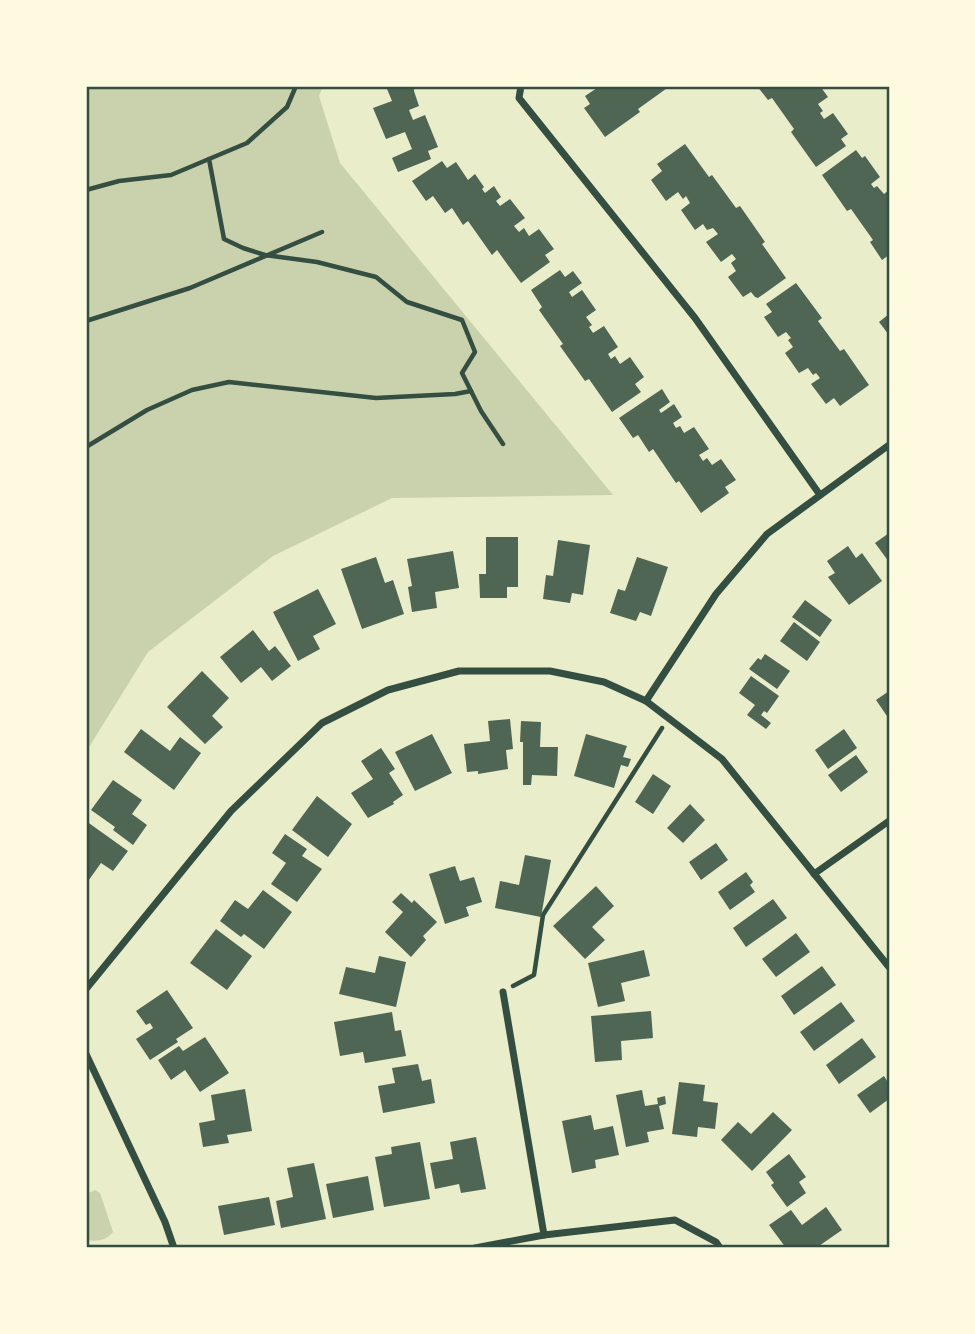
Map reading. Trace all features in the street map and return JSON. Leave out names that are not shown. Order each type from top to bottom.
[{"type":"street","points":[[521,86],[519,98],[695,318],[820,495]]},
{"type":"street","points":[[646,701],[716,594],[767,534],[889,444]]},
{"type":"street","points":[[86,989],[231,811],[322,723],[388,690],[459,671],[550,671],[604,682],[646,701],[722,759],[889,967]]},
{"type":"street","points":[[814,874],[889,821]]},
{"type":"street","points":[[503,992],[544,1235]]},
{"type":"street","points":[[86,1054],[165,1222],[174,1248]]},
{"type":"street","points":[[475,1248],[544,1235],[675,1220],[716,1242],[720,1248]]},
{"type":"path","points":[[86,190],[119,181],[172,175],[247,143],[287,107],[296,86]]},
{"type":"path","points":[[209,159],[224,239],[265,255],[317,262],[376,277],[407,302],[462,320],[475,352],[462,373],[503,444]]},
{"type":"path","points":[[86,321],[190,288],[322,232]]},
{"type":"path","points":[[86,447],[147,410],[192,390],[229,382],[376,398],[471,391]]},
{"type":"path","points":[[503,992],[534,975],[543,915],[668,718]]},
{"type":"green space","points":[[86,86],[323,86],[319,96],[340,163],[613,495],[392,498],[273,556],[148,652],[86,752]]},
{"type":"green space","points":[[95,1190],[100,1193],[113,1232],[105,1239],[95,1241],[87,1240],[86,1237],[86,1194]]},
{"type":"building","points":[[390,86],[414,86],[419,106],[409,110],[413,120],[425,115],[438,147],[428,151],[431,159],[398,172],[392,158],[412,149],[405,132],[386,139],[373,108],[392,101],[387,89]]},
{"type":"building","points":[[600,86],[611,86],[614,89],[618,86],[670,86],[605,137],[584,108],[590,104],[585,96]]},
{"type":"building","points":[[757,86],[820,86],[828,97],[818,104],[823,111],[820,113],[824,119],[833,113],[848,134],[841,139],[846,146],[816,167],[791,132],[794,129],[772,98],[768,100]]},
{"type":"building","points":[[685,144],[736,208],[740,206],[786,278],[758,298],[751,292],[743,297],[728,277],[736,271],[731,263],[736,259],[732,254],[721,262],[706,242],[718,234],[713,228],[707,230],[703,224],[695,230],[681,210],[690,203],[686,196],[683,199],[678,192],[666,201],[651,180],[662,171],[657,164]]},
{"type":"building","points":[[856,150],[862,158],[865,156],[880,177],[871,184],[874,188],[877,186],[884,194],[889,190],[889,255],[882,260],[870,242],[873,240],[851,209],[847,211],[822,175]]},
{"type":"building","points":[[442,161],[447,168],[456,162],[468,180],[475,174],[485,193],[494,186],[501,197],[496,201],[500,206],[510,199],[525,218],[514,226],[519,232],[524,228],[529,236],[539,229],[554,249],[545,255],[550,262],[521,283],[497,250],[492,255],[468,221],[463,225],[452,208],[445,213],[433,196],[426,201],[412,181]]},
{"type":"building","points":[[560,270],[565,277],[573,271],[582,283],[569,292],[572,297],[582,290],[596,310],[586,317],[592,325],[589,327],[593,333],[604,326],[618,347],[608,354],[611,359],[615,356],[620,364],[630,357],[644,377],[635,384],[641,392],[612,412],[589,379],[585,381],[560,346],[563,344],[539,310],[542,307],[531,290]]},
{"type":"building","points":[[796,283],[822,318],[818,321],[840,351],[844,349],[869,385],[840,406],[834,398],[826,404],[811,384],[820,378],[816,373],[813,375],[808,368],[799,373],[785,353],[793,347],[788,340],[791,338],[786,332],[778,337],[764,317],[772,312],[766,304]]},
{"type":"building","points":[[889,314],[889,335],[879,322]]},
{"type":"building","points":[[662,389],[670,402],[659,410],[661,413],[674,404],[682,417],[673,423],[676,428],[680,426],[684,433],[694,427],[709,449],[699,455],[703,461],[707,458],[712,465],[721,459],[736,480],[725,487],[729,493],[701,513],[653,449],[649,452],[638,435],[633,438],[619,418]]},
{"type":"building","points":[[889,533],[889,562],[875,543]]},
{"type":"building","points":[[486,537],[518,537],[518,587],[507,587],[507,598],[480,598],[479,574],[486,574]]},
{"type":"building","points":[[558,540],[590,545],[583,595],[572,593],[570,603],[543,599],[546,575],[553,576]]},
{"type":"building","points":[[848,546],[856,558],[862,553],[882,581],[849,605],[828,577],[835,573],[827,561]]},
{"type":"building","points":[[453,551],[459,588],[435,592],[437,608],[412,612],[408,587],[412,586],[407,559]]},
{"type":"building","points":[[376,557],[385,583],[393,580],[404,614],[362,629],[341,569]]},
{"type":"building","points":[[637,557],[668,567],[651,616],[640,612],[636,621],[610,613],[618,589],[625,591]]},
{"type":"building","points":[[318,589],[336,624],[313,636],[320,649],[298,661],[273,612]]},
{"type":"building","points":[[805,600],[832,620],[820,637],[792,617]]},
{"type":"building","points":[[794,622],[820,642],[807,661],[780,641]]},
{"type":"building","points":[[253,630],[269,651],[275,646],[291,666],[272,681],[261,667],[241,683],[220,657]]},
{"type":"building","points":[[765,654],[790,671],[777,689],[749,669]]},
{"type":"building","points":[[202,671],[229,698],[212,716],[223,727],[205,744],[167,707]]},
{"type":"building","points":[[751,676],[779,696],[767,713],[764,711],[761,715],[771,723],[766,729],[747,715],[755,705],[739,693]]},
{"type":"building","points":[[889,691],[889,719],[876,700]]},
{"type":"building","points":[[510,719],[513,749],[506,750],[508,769],[478,774],[478,771],[467,772],[464,744],[490,741],[488,721]]},
{"type":"building","points":[[521,721],[541,722],[540,747],[558,747],[557,776],[532,775],[531,785],[523,785]]},
{"type":"building","points":[[141,729],[170,751],[180,737],[201,753],[174,790],[124,752]]},
{"type":"building","points":[[844,729],[857,748],[828,769],[815,750]]},
{"type":"building","points":[[432,734],[452,773],[415,791],[395,752]]},
{"type":"building","points":[[586,734],[627,746],[623,757],[631,759],[628,767],[621,765],[614,788],[574,776]]},
{"type":"building","points":[[381,748],[395,769],[389,773],[403,795],[393,802],[394,804],[368,818],[351,793],[373,779],[361,761]]},
{"type":"building","points":[[856,755],[868,772],[841,792],[828,775]]},
{"type":"building","points":[[653,774],[671,786],[653,814],[635,802]]},
{"type":"building","points":[[113,780],[142,800],[132,814],[147,825],[133,845],[113,830],[115,827],[91,810]]},
{"type":"building","points":[[317,796],[352,824],[328,857],[292,830]]},
{"type":"building","points":[[690,804],[705,820],[683,843],[667,828]]},
{"type":"building","points":[[86,821],[128,851],[113,871],[101,863],[86,884]]},
{"type":"building","points":[[285,834],[307,849],[302,856],[322,869],[297,902],[271,884],[286,863],[272,853]]},
{"type":"building","points":[[716,843],[728,860],[701,880],[689,862]]},
{"type":"building","points":[[525,855],[551,860],[541,917],[495,908],[500,881],[519,885]]},
{"type":"building","points":[[455,866],[460,881],[474,877],[482,902],[466,907],[469,916],[445,924],[429,874]]},
{"type":"building","points":[[746,872],[753,882],[750,885],[755,892],[730,910],[718,892]]},
{"type":"building","points":[[596,886],[614,906],[592,927],[605,940],[585,959],[553,926]]},
{"type":"building","points":[[263,890],[292,912],[264,949],[244,934],[241,937],[220,921],[235,900],[248,909]]},
{"type":"building","points":[[401,893],[412,903],[414,900],[437,922],[423,936],[426,940],[411,957],[385,932],[403,912],[392,902]]},
{"type":"building","points":[[773,899],[787,918],[746,947],[733,928]]},
{"type":"building","points":[[216,929],[252,956],[227,990],[190,963]]},
{"type":"building","points":[[796,933],[810,952],[776,977],[762,959]]},
{"type":"building","points":[[644,950],[650,976],[621,983],[625,1001],[598,1007],[588,963]]},
{"type":"building","points":[[379,956],[406,962],[396,1007],[339,994],[346,967],[375,973]]},
{"type":"building","points":[[822,966],[836,985],[794,1015],[781,996]]},
{"type":"building","points":[[167,990],[193,1028],[176,1039],[178,1042],[150,1060],[136,1039],[153,1028],[150,1023],[146,1025],[136,1011]]},
{"type":"building","points":[[841,1002],[855,1021],[814,1051],[800,1032]]},
{"type":"building","points":[[651,1011],[653,1038],[621,1041],[622,1060],[595,1062],[591,1016]]},
{"type":"building","points":[[392,1012],[395,1031],[401,1030],[406,1056],[365,1063],[363,1052],[340,1056],[334,1022]]},
{"type":"building","points":[[205,1037],[229,1073],[200,1092],[185,1070],[171,1080],[158,1060],[179,1046],[183,1051]]},
{"type":"building","points":[[862,1038],[876,1057],[839,1084],[826,1065]]},
{"type":"building","points":[[418,1064],[422,1081],[431,1079],[435,1103],[383,1113],[378,1086],[395,1083],[392,1068]]},
{"type":"building","points":[[884,1076],[889,1084],[889,1099],[870,1113],[857,1095]]},
{"type":"building","points":[[679,1082],[705,1085],[703,1101],[718,1103],[715,1129],[698,1127],[697,1137],[672,1134]]},
{"type":"building","points":[[245,1089],[252,1131],[227,1135],[229,1143],[203,1147],[199,1123],[215,1120],[211,1095]]},
{"type":"building","points":[[642,1090],[645,1106],[658,1104],[657,1098],[665,1096],[666,1104],[659,1106],[664,1129],[647,1132],[649,1142],[626,1147],[616,1095]]},
{"type":"building","points":[[773,1112],[792,1130],[752,1171],[721,1140],[738,1122],[751,1134]]},
{"type":"building","points":[[591,1115],[594,1130],[613,1126],[619,1155],[595,1160],[596,1168],[572,1173],[562,1121]]},
{"type":"building","points":[[476,1137],[486,1189],[461,1193],[459,1184],[435,1189],[430,1163],[453,1159],[450,1142]]},
{"type":"building","points":[[420,1142],[430,1199],[384,1207],[375,1157],[392,1154],[391,1147]]},
{"type":"building","points":[[789,1154],[806,1177],[799,1182],[806,1193],[787,1207],[771,1185],[774,1183],[766,1172]]},
{"type":"building","points":[[314,1163],[326,1219],[281,1228],[276,1201],[293,1197],[287,1168]]},
{"type":"building","points":[[368,1176],[374,1210],[333,1218],[326,1184]]},
{"type":"building","points":[[269,1197],[275,1225],[224,1235],[218,1206]]},
{"type":"building","points":[[826,1207],[842,1230],[816,1248],[786,1248],[769,1225],[791,1210],[802,1225]]}]
